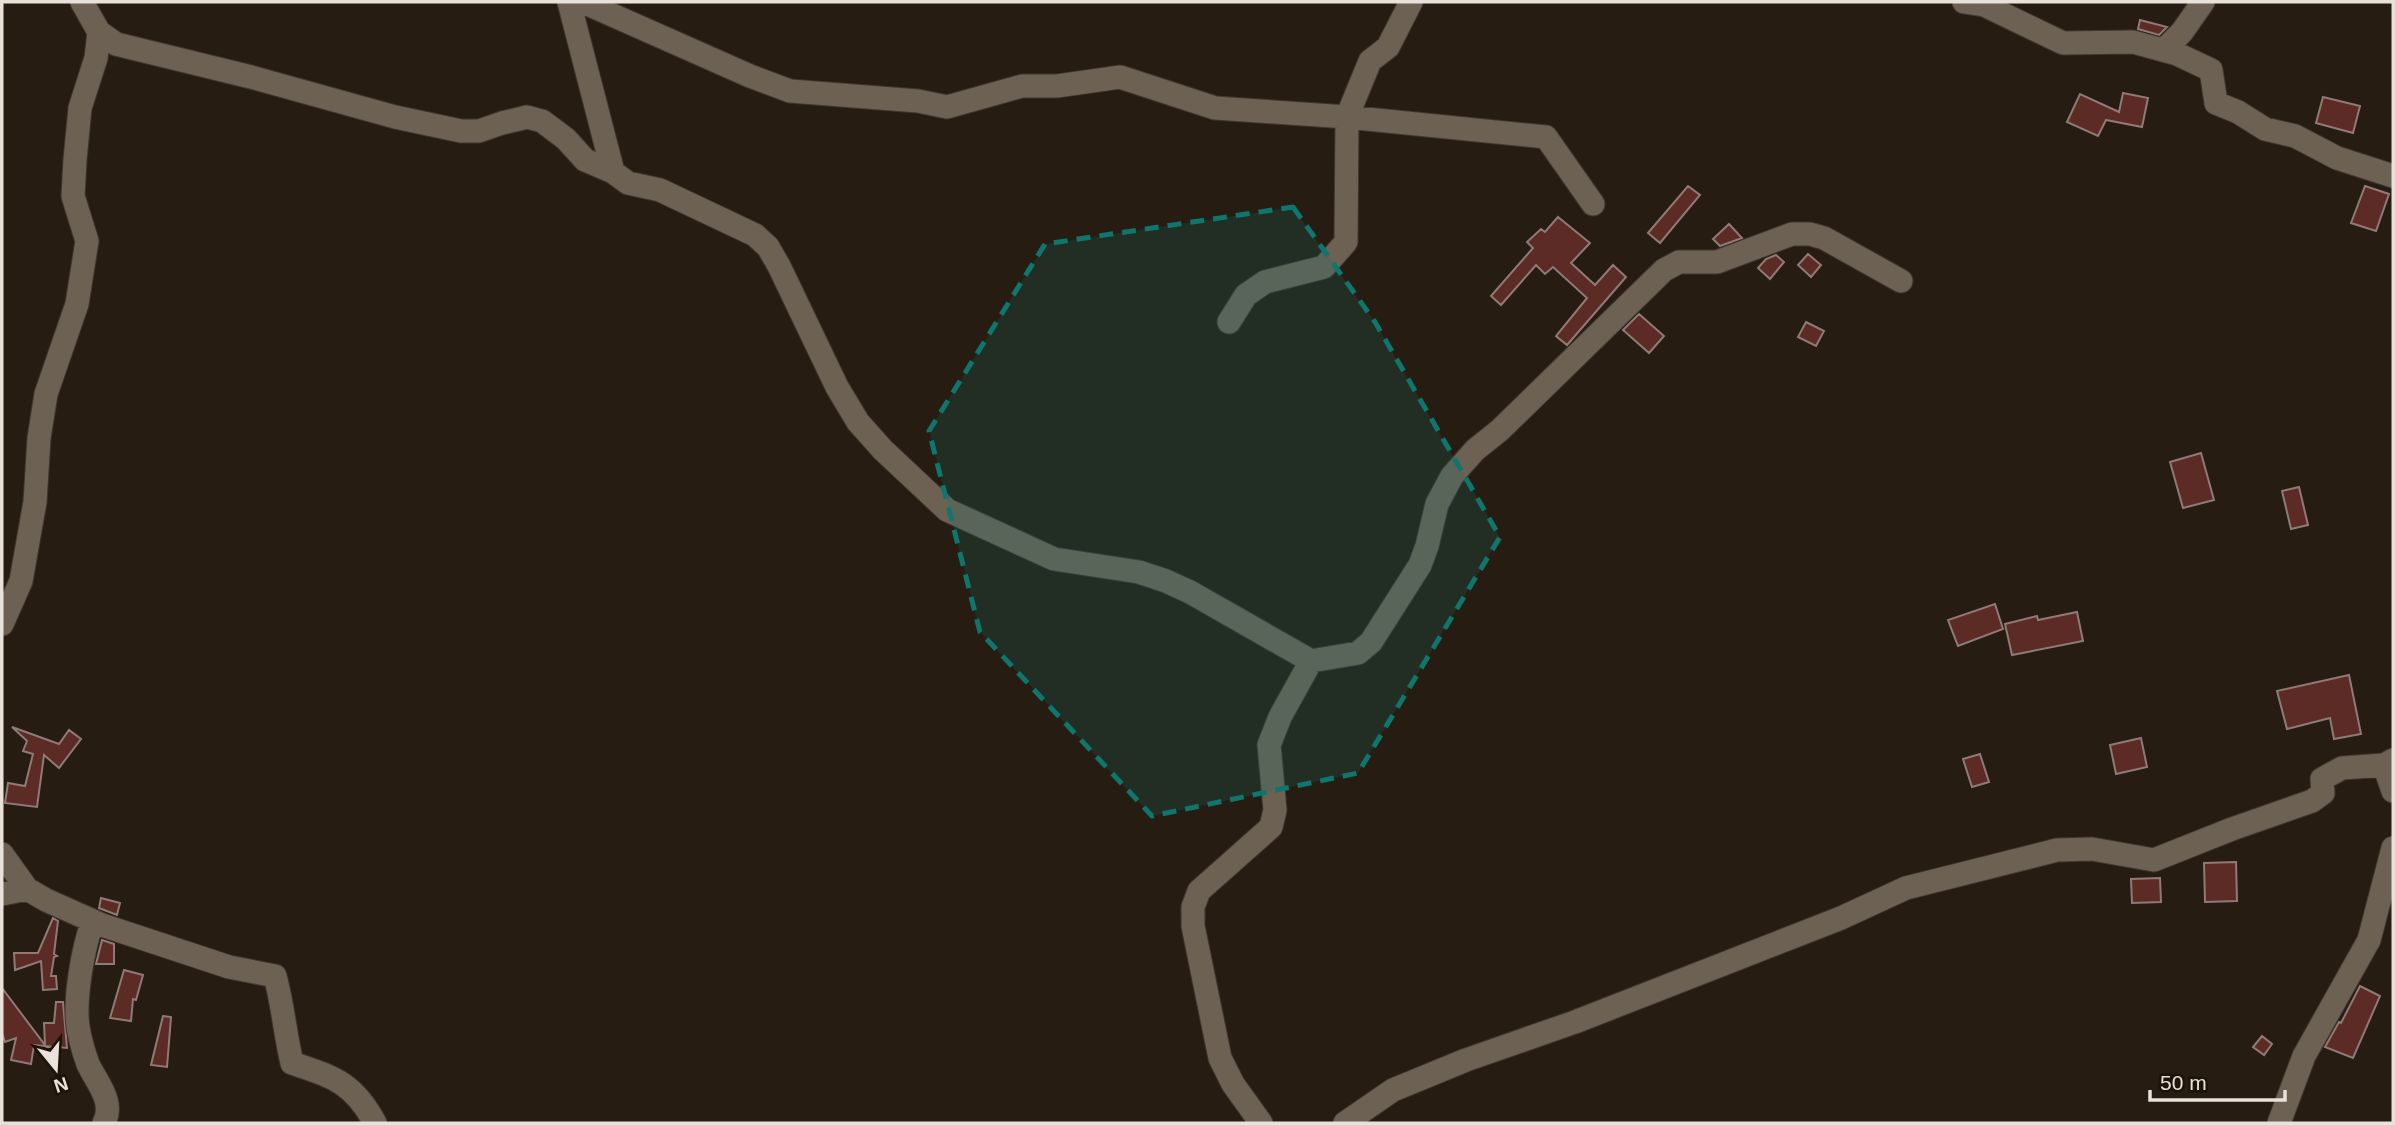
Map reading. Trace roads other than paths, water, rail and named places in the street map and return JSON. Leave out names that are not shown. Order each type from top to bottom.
[{"type":"street","points":[[82,2],[99,33],[116,44],[251,77],[395,117],[461,131],[479,131],[527,117],[542,121],[566,139],[585,160],[613,172],[628,183],[660,190],[755,235],[768,247],[837,387],[858,422],[883,450],[947,510],[1054,559],[1139,572],[1166,581],[1311,661],[1359,653],[1371,642],[1420,565],[1437,503],[1452,476],[1475,450],[1500,430],[1664,270],[1679,262],[1717,262],[1792,234],[1810,234],[1824,238],[1901,281]]},
{"type":"street","points":[[569,2],[613,172]]},
{"type":"street","points":[[583,2],[790,91],[918,101],[947,107],[1022,86],[1057,86],[1120,77],[1215,108],[1348,117],[1546,137],[1593,204]]},
{"type":"street","points":[[1229,322],[1246,295],[1265,282],[1324,267],[1346,242],[1348,117],[1370,61],[1388,47],[1411,2]]},
{"type":"street","points":[[2164,50],[2182,32],[2203,2]]},
{"type":"street","points":[[1977,3],[2063,43],[2133,42],[2164,50],[2211,70],[2216,103],[2238,112],[2265,129],[2295,136],[2337,158],[2393,176]]},
{"type":"street","points":[[2,624],[21,581],[35,502],[39,438],[46,394],[77,304],[87,241],[73,196],[75,160],[80,108],[96,58],[99,33]]},
{"type":"street","points":[[1261,1123],[1233,1084],[1220,1058],[1193,926],[1193,907],[1199,891],[1271,827],[1275,810],[1269,745],[1280,718],[1311,661]]},
{"type":"street","points":[[1345,1123],[1393,1090],[1841,918],[1906,888],[2057,850],[2092,849],[2154,860],[2232,829],[2312,802],[2323,793],[2322,779],[2342,768],[2389,763],[2393,791]]},
{"type":"street","points":[[2279,1123],[2304,1055],[2369,940],[2393,848]]},
{"type":"street","points":[[2,854],[27,889],[46,900],[93,921],[229,967],[275,976],[284,1006],[286,1037],[292,1063],[336,1079],[364,1103],[375,1123]]},
{"type":"street","points":[[2,894],[27,889]]},
{"type":"street","points":[[93,921],[85,943],[79,983],[78,1026],[88,1062],[107,1101],[104,1123]]}]
